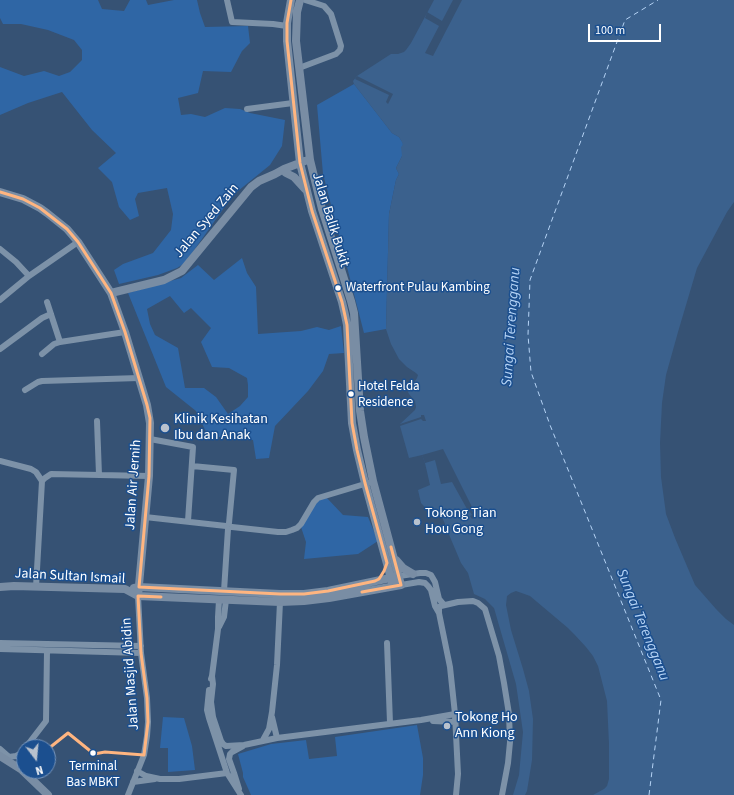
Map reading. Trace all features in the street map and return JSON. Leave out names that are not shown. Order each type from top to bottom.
[{"type":"main road","name":"Jalan Balik Bukit","points":[[291,0],[287,26],[287,41],[300,166],[312,211],[342,302],[347,325],[352,423],[357,450],[369,482],[397,586]]},
{"type":"main road","name":"Jalan Balik Bukit","points":[[300,0],[297,12],[296,41],[310,162],[322,209],[354,313],[361,422],[366,448],[369,482]]},
{"type":"main road","points":[[275,174],[286,173],[310,162]]},
{"type":"main road","name":"Jalan Syed Zain","points":[[111,293],[164,280],[182,271],[251,187],[259,181],[284,169],[300,166]]},
{"type":"main road","points":[[286,173],[294,177],[306,189]]},
{"type":"main road","name":"Jalan Air Jernih","points":[[0,192],[23,199],[47,213],[66,229],[78,242],[111,293],[125,332],[149,412],[150,423],[149,476],[138,596]]},
{"type":"main road","points":[[375,581],[384,571],[390,560],[413,574]]},
{"type":"main road","name":"Jalan Sultan Ismail","points":[[125,590],[138,596],[223,597],[304,594],[395,577]]},
{"type":"main road","points":[[0,582],[14,586]]},
{"type":"main road","name":"Jalan Sultan Ismail","points":[[0,588],[14,586],[125,590],[138,587],[280,602],[329,598],[397,586]]},
{"type":"main road","points":[[0,756],[16,767]]},
{"type":"main road","points":[[0,762],[10,762]]},
{"type":"main road","points":[[30,779],[48,795]]},
{"type":"street","points":[[227,0],[232,22],[287,26]]},
{"type":"street","points":[[299,68],[336,54],[340,50],[341,46],[331,14],[324,6],[305,0]]},
{"type":"street","points":[[247,109],[294,103]]},
{"type":"street","points":[[0,300],[29,276],[78,242]]},
{"type":"street","points":[[0,249],[16,262],[29,276]]},
{"type":"street","points":[[47,302],[60,342]]},
{"type":"street","points":[[0,349],[42,318],[51,314]]},
{"type":"street","points":[[42,354],[54,344],[60,342],[125,332]]},
{"type":"street","points":[[25,390],[35,383],[42,381],[139,378]]},
{"type":"street","points":[[97,421],[99,475]]},
{"type":"street","points":[[150,439],[193,447],[188,521]]},
{"type":"street","points":[[2,463],[31,469],[36,472],[42,481],[36,587]]},
{"type":"street","points":[[192,466],[234,470],[223,597],[224,618],[218,629],[207,710],[227,773],[241,795]]},
{"type":"street","points":[[42,481],[51,474],[149,476]]},
{"type":"street","points":[[145,517],[286,532],[297,528],[301,524],[318,498],[369,482]]},
{"type":"street","points":[[395,577],[426,573],[430,575],[435,582],[440,599],[444,605]]},
{"type":"street","points":[[397,586],[418,582],[425,583],[431,590],[435,606],[439,613]]},
{"type":"street","name":"Jalan Masjid Abidin","points":[[128,795],[144,755],[148,736],[147,698],[141,653],[138,596]]},
{"type":"street","points":[[263,740],[272,712],[277,665],[280,602]]},
{"type":"street","points":[[456,795],[458,774],[455,714],[450,667],[439,607],[458,602],[473,602],[478,603],[485,609],[497,649],[509,714],[510,742],[502,795]]},
{"type":"street","points":[[0,643],[141,646]]},
{"type":"street","points":[[387,643],[390,723]]},
{"type":"street","points":[[0,649],[141,653]]},
{"type":"street","points":[[32,739],[46,721],[47,651]]},
{"type":"street","points":[[212,676],[213,717],[221,741],[226,746],[244,745],[263,740],[421,720],[455,714]]},
{"type":"street","points":[[272,712],[277,738]]},
{"type":"street","points":[[421,720],[455,722]]},
{"type":"street","points":[[241,795],[228,759],[232,752],[244,745]]},
{"type":"street","points":[[0,749],[9,757],[16,756]]},
{"type":"street","points":[[137,771],[146,776],[160,779]]},
{"type":"street","points":[[133,782],[160,779],[179,779],[227,773]]},
{"type":"shaded area","points":[[0,0],[98,0],[102,9],[124,11],[130,0],[146,0],[148,5],[174,0],[197,0],[205,27],[248,26],[250,43],[242,51],[231,72],[203,71],[198,93],[178,98],[181,115],[191,114],[205,117],[225,108],[240,109],[250,113],[285,120],[282,146],[270,165],[233,195],[185,263],[177,268],[158,275],[119,284],[114,270],[123,264],[153,253],[171,230],[173,214],[167,188],[138,193],[135,199],[139,216],[130,220],[119,207],[112,182],[98,168],[116,153],[92,130],[62,92],[28,103],[0,115],[0,67],[24,76],[44,71],[59,76],[70,72],[82,60],[82,50],[74,40],[48,30],[21,24],[3,24],[0,18]]},
{"type":"shaded area","points":[[354,84],[392,133],[399,137],[403,143],[402,156],[396,168],[399,174],[396,180],[389,214],[386,329],[364,333],[323,174],[317,105]]},
{"type":"shaded area","points":[[242,258],[247,273],[256,287],[258,334],[301,331],[317,327],[329,330],[341,326],[344,353],[329,354],[323,371],[308,391],[275,426],[269,458],[256,459],[253,440],[208,436],[196,411],[166,387],[128,293],[181,278],[198,265],[214,280]],"holes":[[[170,296],[184,313],[191,308],[211,328],[201,342],[212,367],[229,368],[247,378],[248,397],[240,406],[228,414],[216,397],[204,388],[185,388],[178,348],[155,335],[150,324],[147,309]]]},
{"type":"shaded area","points":[[326,497],[343,515],[368,517],[378,541],[358,554],[304,559],[306,542],[301,527],[316,501]]},
{"type":"shaded area","points":[[163,717],[184,718],[192,746],[195,770],[168,772],[168,748],[160,748]]},
{"type":"shaded area","points":[[417,725],[423,758],[423,775],[420,795],[251,795],[243,777],[238,754],[271,744],[306,740],[309,759],[337,756],[335,737]]},
{"type":"water","name":"Sungai Terengganu","points":[[434,0],[734,0],[734,202],[727,212],[697,268],[666,375],[662,403],[660,443],[661,477],[666,514],[675,538],[695,585],[716,609],[734,625],[734,795],[593,795],[607,786],[609,779],[607,701],[598,666],[586,647],[568,628],[530,596],[516,591],[507,596],[506,605],[511,630],[529,691],[533,719],[532,760],[527,791],[525,795],[513,795],[519,775],[523,732],[516,684],[494,608],[485,599],[474,594],[468,573],[461,563],[442,517],[436,510],[426,508],[421,503],[418,490],[430,485],[425,463],[422,455],[409,458],[400,426],[400,424],[415,410],[415,401],[408,392],[418,375],[399,359],[391,344],[386,329],[389,214],[396,180],[399,174],[396,168],[402,156],[401,147],[403,145],[399,137],[392,133],[353,81],[357,76],[391,54],[398,54],[406,50]]},
{"type":"pier","points":[[453,0],[462,0],[433,56],[425,53],[439,26],[425,18],[427,12],[442,21]]},
{"type":"pier","points":[[357,76],[393,94],[388,104],[386,102],[389,95],[355,79]]},
{"type":"pier","points":[[421,415],[424,415],[426,421],[421,419],[400,426],[400,424],[421,417]]},
{"type":"pier","points":[[443,449],[472,507],[470,508],[474,514],[476,513],[477,516],[472,519],[470,516],[472,515],[452,482],[441,484],[435,460],[425,463],[422,455]]},
{"type":"ferry route","points":[[649,795],[661,700],[550,425],[531,372],[528,335],[530,280],[625,20],[658,0]]},
{"type":"transit line","points":[[0,192],[23,199],[40,208],[67,229],[78,242],[111,293],[125,332],[150,418],[149,476],[139,587],[304,594],[328,591],[379,579],[387,563],[365,483],[352,423],[347,325],[342,302],[312,211],[300,163],[287,41],[287,23],[291,0]]},
{"type":"transit line","points":[[362,592],[401,585],[391,547]]},
{"type":"transit line","points":[[56,743],[68,733],[94,754],[105,752],[144,755],[148,722],[147,698],[141,653],[138,596],[161,597]]},
{"type":"place","name":"Waterfront Pulau Kambing","points":[[338,288]]},
{"type":"place","name":"Hotel Felda Residence","points":[[351,394]]},
{"type":"place","name":"Klinik Kesihatan Ibu dan Anak","points":[[165,428]]},
{"type":"place","name":"Tokong Tian Hou Gong","points":[[417,522]]},
{"type":"place","name":"Tokong Ho Ann Kiong","points":[[447,726]]},
{"type":"place","name":"Terminal Bas MBKT","points":[[93,753]]}]
